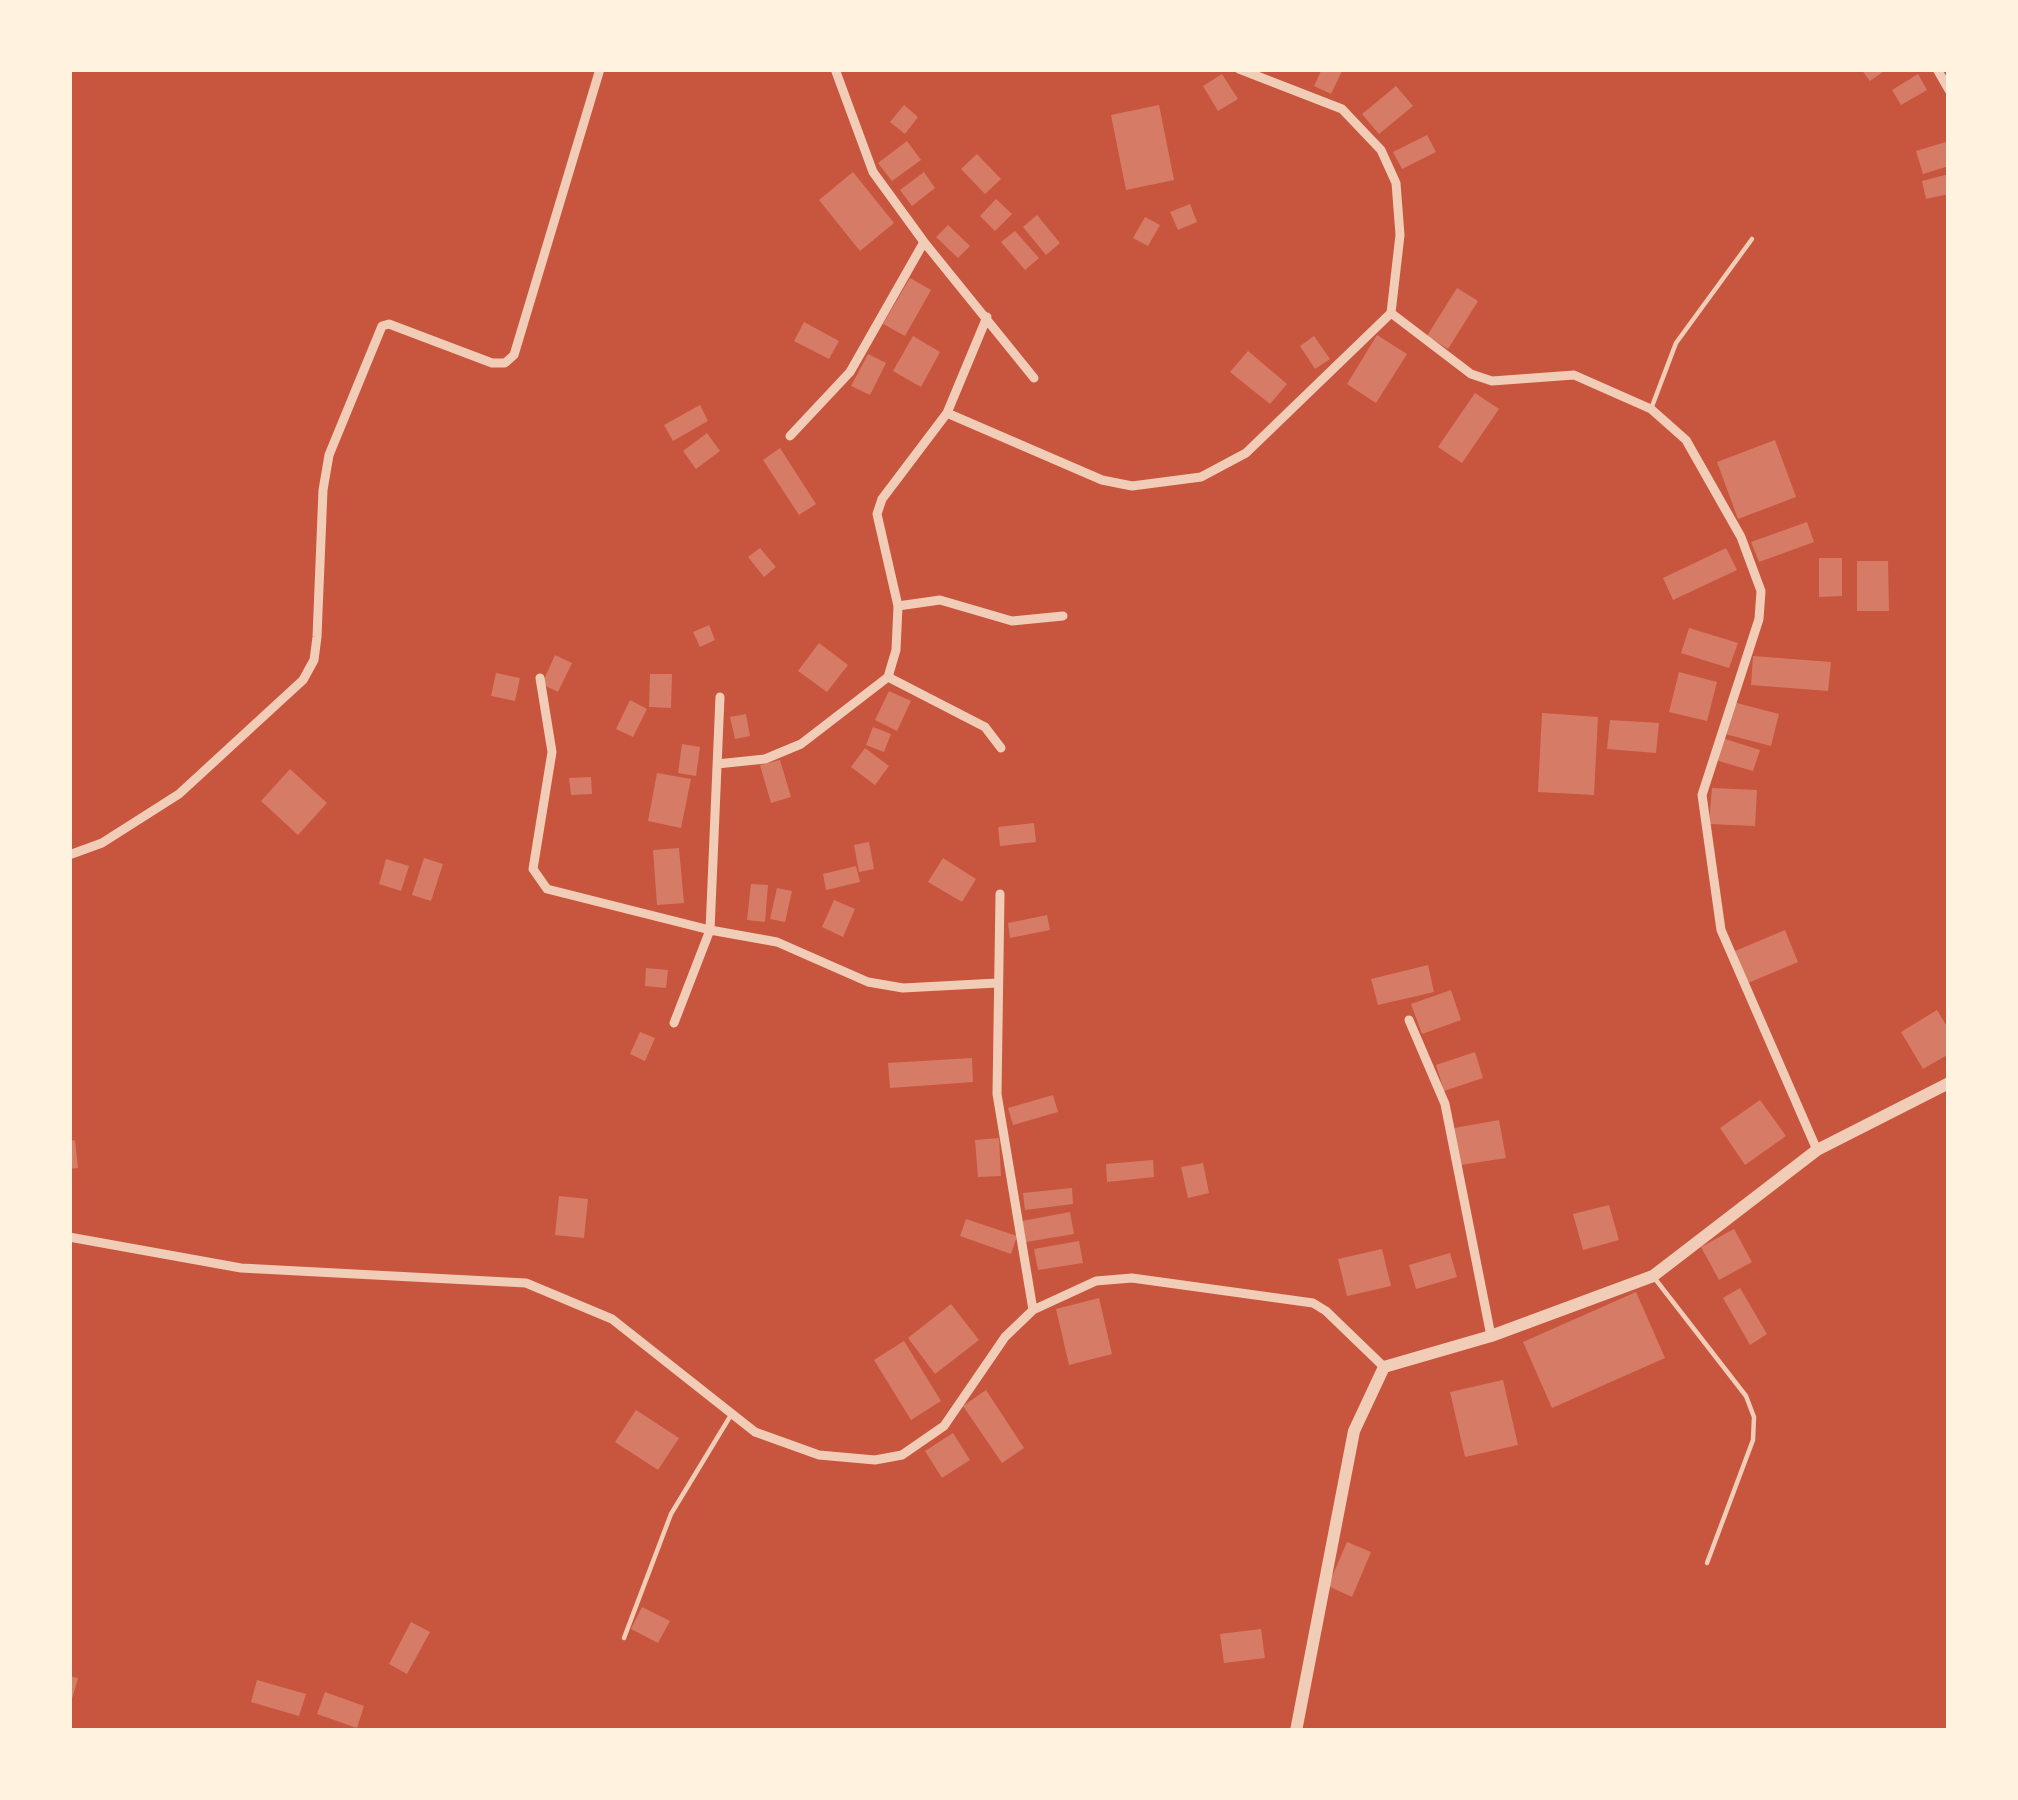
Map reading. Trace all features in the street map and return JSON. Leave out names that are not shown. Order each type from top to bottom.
[{"type":"street","points":[[69,855],[101,843],[178,794],[303,680],[314,660],[317,637],[323,490],[329,455],[382,326],[389,324],[492,363],[505,363],[514,355],[600,69]]},
{"type":"street","points":[[836,69],[874,172],[1034,378]]},
{"type":"street","points":[[947,412],[1102,480],[1132,486],[1201,477],[1246,452],[1391,313],[1400,235],[1396,183],[1381,150],[1342,110],[1239,69]]},
{"type":"street","points":[[1936,69],[1949,90]]},
{"type":"street","points":[[790,436],[850,372],[924,242]]},
{"type":"street","points":[[1391,313],[1471,374],[1492,382],[1574,375],[1651,410],[1686,440],[1741,537],[1761,591],[1759,619],[1702,795],[1721,930],[1817,1150]]},
{"type":"street","points":[[718,764],[765,759],[801,744],[888,677],[896,650],[898,606],[877,514],[882,499],[947,412],[987,317]]},
{"type":"street","points":[[898,606],[940,600],[1012,621],[1063,616]]},
{"type":"street","points":[[888,677],[985,727],[1001,748]]},
{"type":"street","points":[[540,678],[552,752],[533,869],[547,889],[777,942],[868,982],[903,988],[997,983]]},
{"type":"street","points":[[674,1023],[710,930],[720,697]]},
{"type":"street","points":[[1000,894],[997,1094],[1033,1310]]},
{"type":"street","points":[[1409,1020],[1445,1104],[1491,1336]]},
{"type":"street","points":[[1296,1731],[1354,1431],[1384,1367],[1491,1336],[1653,1276],[1817,1150],[1949,1083]]},
{"type":"street","points":[[69,1237],[241,1268],[526,1283],[612,1319],[755,1432],[819,1455],[875,1460],[902,1455],[944,1426],[1005,1337],[1033,1310],[1096,1281],[1132,1278],[1313,1303],[1384,1367]]},
{"type":"lane","points":[[1651,410],[1661,372],[1676,343],[1752,239]]},
{"type":"lane","points":[[1653,1276],[1746,1396],[1754,1417],[1753,1440],[1707,1563]]},
{"type":"lane","points":[[624,1638],[671,1514],[730,1414]]},
{"type":"building","points":[[1322,69],[1343,69],[1331,94],[1314,86]]},
{"type":"building","points":[[1861,69],[1887,69],[1870,81]]},
{"type":"building","points":[[1222,74],[1238,99],[1218,111],[1203,86]]},
{"type":"building","points":[[1918,74],[1927,90],[1901,105],[1892,90]]},
{"type":"building","points":[[1396,86],[1413,106],[1379,134],[1362,114]]},
{"type":"building","points":[[904,105],[918,117],[905,134],[890,122]]},
{"type":"building","points":[[1159,105],[1174,180],[1126,190],[1111,115]]},
{"type":"building","points":[[1427,135],[1436,152],[1402,169],[1393,152]]},
{"type":"building","points":[[907,141],[921,160],[892,181],[878,163]]},
{"type":"building","points":[[1949,141],[1949,166],[1923,174],[1916,151]]},
{"type":"building","points":[[977,154],[1001,179],[985,194],[961,169]]},
{"type":"building","points":[[853,172],[894,223],[860,251],[819,200]]},
{"type":"building","points":[[924,172],[935,188],[912,206],[900,190]]},
{"type":"building","points":[[1949,174],[1949,194],[1926,199],[1922,181]]},
{"type":"building","points":[[996,199],[1012,214],[995,231],[980,216]]},
{"type":"building","points":[[1190,204],[1197,222],[1178,230],[1170,212]]},
{"type":"building","points":[[1037,215],[1060,243],[1046,255],[1023,227]]},
{"type":"building","points":[[1145,217],[1160,225],[1148,246],[1133,238]]},
{"type":"building","points":[[948,225],[970,246],[958,258],[936,237]]},
{"type":"building","points":[[1015,231],[1039,258],[1025,270],[1001,242]]},
{"type":"building","points":[[910,278],[931,290],[905,336],[883,324]]},
{"type":"building","points":[[1457,288],[1478,301],[1448,349],[1427,336]]},
{"type":"building","points":[[804,322],[839,341],[829,359],[794,341]]},
{"type":"building","points":[[1377,335],[1407,354],[1376,403],[1347,384]]},
{"type":"building","points":[[913,336],[940,352],[921,387],[893,371]]},
{"type":"building","points":[[1314,336],[1330,359],[1315,369],[1300,346]]},
{"type":"building","points":[[1248,351],[1287,384],[1270,404],[1230,372]]},
{"type":"building","points":[[868,354],[886,363],[870,395],[851,386]]},
{"type":"building","points":[[1475,393],[1499,409],[1462,463],[1438,447]]},
{"type":"building","points":[[700,405],[708,421],[673,441],[664,425]]},
{"type":"building","points":[[707,433],[720,451],[696,469],[683,451]]},
{"type":"building","points":[[1775,440],[1796,497],[1738,519],[1717,462]]},
{"type":"building","points":[[780,448],[816,504],[799,515],[763,460]]},
{"type":"building","points":[[1807,522],[1814,542],[1759,562],[1751,542]]},
{"type":"building","points":[[760,548],[776,567],[764,577],[748,557]]},
{"type":"building","points":[[1726,548],[1737,570],[1673,600],[1663,578]]},
{"type":"building","points":[[1819,558],[1842,558],[1842,596],[1819,597]]},
{"type":"building","points":[[1857,561],[1888,561],[1889,611],[1857,611]]},
{"type":"building","points":[[709,625],[715,640],[700,647],[693,632]]},
{"type":"building","points":[[1689,628],[1738,643],[1729,668],[1681,653]]},
{"type":"building","points":[[819,643],[848,665],[827,692],[798,671]]},
{"type":"building","points":[[555,655],[572,663],[558,692],[542,684]]},
{"type":"building","points":[[1753,656],[1831,662],[1828,691],[1751,685]]},
{"type":"building","points":[[1679,672],[1717,682],[1707,721],[1669,712]]},
{"type":"building","points":[[496,673],[520,678],[515,701],[491,696]]},
{"type":"building","points":[[650,674],[672,674],[671,708],[649,707]]},
{"type":"building","points":[[889,691],[911,701],[897,731],[875,720]]},
{"type":"building","points":[[630,700],[647,709],[633,737],[616,729]]},
{"type":"building","points":[[1733,702],[1779,714],[1771,746],[1725,734]]},
{"type":"building","points":[[1542,713],[1598,717],[1594,795],[1538,792]]},
{"type":"building","points":[[746,714],[750,736],[735,739],[730,717]]},
{"type":"building","points":[[1610,720],[1659,723],[1656,753],[1607,749]]},
{"type":"building","points":[[873,727],[891,734],[884,752],[866,745]]},
{"type":"building","points":[[1722,738],[1760,750],[1753,771],[1715,760]]},
{"type":"building","points":[[682,744],[700,747],[696,776],[678,773]]},
{"type":"building","points":[[865,748],[889,766],[875,785],[851,767]]},
{"type":"building","points":[[780,760],[791,797],[771,803],[760,765]]},
{"type":"building","points":[[290,769],[327,803],[298,835],[261,801]]},
{"type":"building","points":[[657,773],[691,779],[681,828],[648,821]]},
{"type":"building","points":[[591,777],[592,794],[571,795],[569,778]]},
{"type":"building","points":[[1712,788],[1757,790],[1755,826],[1709,824]]},
{"type":"building","points":[[1034,823],[1036,842],[1000,846],[998,827]]},
{"type":"building","points":[[869,842],[874,869],[859,872],[854,845]]},
{"type":"building","points":[[679,848],[684,903],[657,905],[653,850]]},
{"type":"building","points":[[424,858],[443,864],[431,901],[412,895]]},
{"type":"building","points":[[943,858],[976,879],[962,902],[928,882]]},
{"type":"building","points":[[386,859],[409,866],[401,891],[379,884]]},
{"type":"building","points":[[856,866],[860,882],[826,890],[823,874]]},
{"type":"building","points":[[751,884],[768,885],[765,922],[747,920]]},
{"type":"building","points":[[777,888],[792,891],[785,922],[770,919]]},
{"type":"building","points":[[834,900],[855,909],[843,937],[822,927]]},
{"type":"building","points":[[1047,915],[1050,930],[1010,938],[1008,923]]},
{"type":"building","points":[[1785,930],[1798,962],[1748,983],[1735,951]]},
{"type":"building","points":[[1428,965],[1434,992],[1378,1005],[1371,979]]},
{"type":"building","points":[[646,968],[668,970],[666,988],[645,986]]},
{"type":"building","points":[[1451,990],[1461,1020],[1422,1034],[1411,1004]]},
{"type":"building","points":[[1937,1010],[1949,1030],[1949,1054],[1923,1069],[1901,1032]]},
{"type":"building","points":[[640,1032],[655,1038],[645,1061],[630,1054]]},
{"type":"building","points":[[1475,1052],[1483,1078],[1444,1091],[1436,1065]]},
{"type":"building","points":[[972,1058],[973,1082],[890,1088],[888,1063]]},
{"type":"building","points":[[1053,1095],[1058,1112],[1013,1125],[1008,1108]]},
{"type":"building","points":[[1760,1100],[1786,1136],[1745,1165],[1720,1128]]},
{"type":"building","points":[[1499,1120],[1506,1158],[1461,1165],[1454,1128]]},
{"type":"building","points":[[999,1138],[1001,1176],[978,1177],[975,1140]]},
{"type":"building","points":[[75,1140],[78,1168],[69,1169],[69,1141]]},
{"type":"building","points":[[1153,1160],[1154,1177],[1107,1182],[1106,1164]]},
{"type":"building","points":[[1203,1163],[1209,1193],[1188,1198],[1181,1167]]},
{"type":"building","points":[[1072,1188],[1073,1204],[1025,1210],[1023,1193]]},
{"type":"building","points":[[559,1196],[588,1199],[584,1238],[555,1235]]},
{"type":"building","points":[[1609,1205],[1619,1240],[1583,1250],[1573,1214]]},
{"type":"building","points":[[1070,1212],[1074,1234],[1026,1242],[1022,1221]]},
{"type":"building","points":[[966,1219],[1017,1236],[1011,1254],[960,1236]]},
{"type":"building","points":[[1734,1229],[1752,1262],[1719,1280],[1701,1247]]},
{"type":"building","points":[[1079,1241],[1083,1263],[1038,1270],[1034,1249]]},
{"type":"building","points":[[1382,1249],[1391,1286],[1347,1296],[1338,1259]]},
{"type":"building","points":[[1450,1253],[1457,1277],[1416,1289],[1409,1265]]},
{"type":"building","points":[[1740,1288],[1767,1334],[1750,1345],[1723,1298]]},
{"type":"building","points":[[1636,1292],[1665,1358],[1552,1408],[1523,1342]]},
{"type":"building","points":[[1099,1298],[1112,1354],[1069,1365],[1056,1309]]},
{"type":"building","points":[[951,1304],[979,1340],[935,1374],[908,1338]]},
{"type":"building","points":[[904,1341],[941,1401],[911,1420],[874,1360]]},
{"type":"building","points":[[1503,1380],[1518,1445],[1465,1457],[1450,1392]]},
{"type":"building","points":[[986,1390],[1024,1448],[1002,1463],[963,1406]]},
{"type":"building","points":[[636,1410],[679,1438],[658,1470],[615,1442]]},
{"type":"building","points":[[953,1433],[970,1460],[942,1478],[925,1451]]},
{"type":"building","points":[[1347,1542],[1371,1552],[1352,1597],[1328,1586]]},
{"type":"building","points":[[642,1607],[670,1621],[658,1643],[631,1629]]},
{"type":"building","points":[[411,1622],[430,1632],[407,1674],[389,1664]]},
{"type":"building","points":[[1261,1629],[1265,1658],[1224,1663],[1220,1634]]},
{"type":"building","points":[[69,1676],[78,1678],[70,1706],[69,1706]]},
{"type":"building","points":[[257,1680],[306,1694],[299,1716],[251,1702]]},
{"type":"building","points":[[325,1692],[364,1706],[357,1728],[317,1714]]}]
